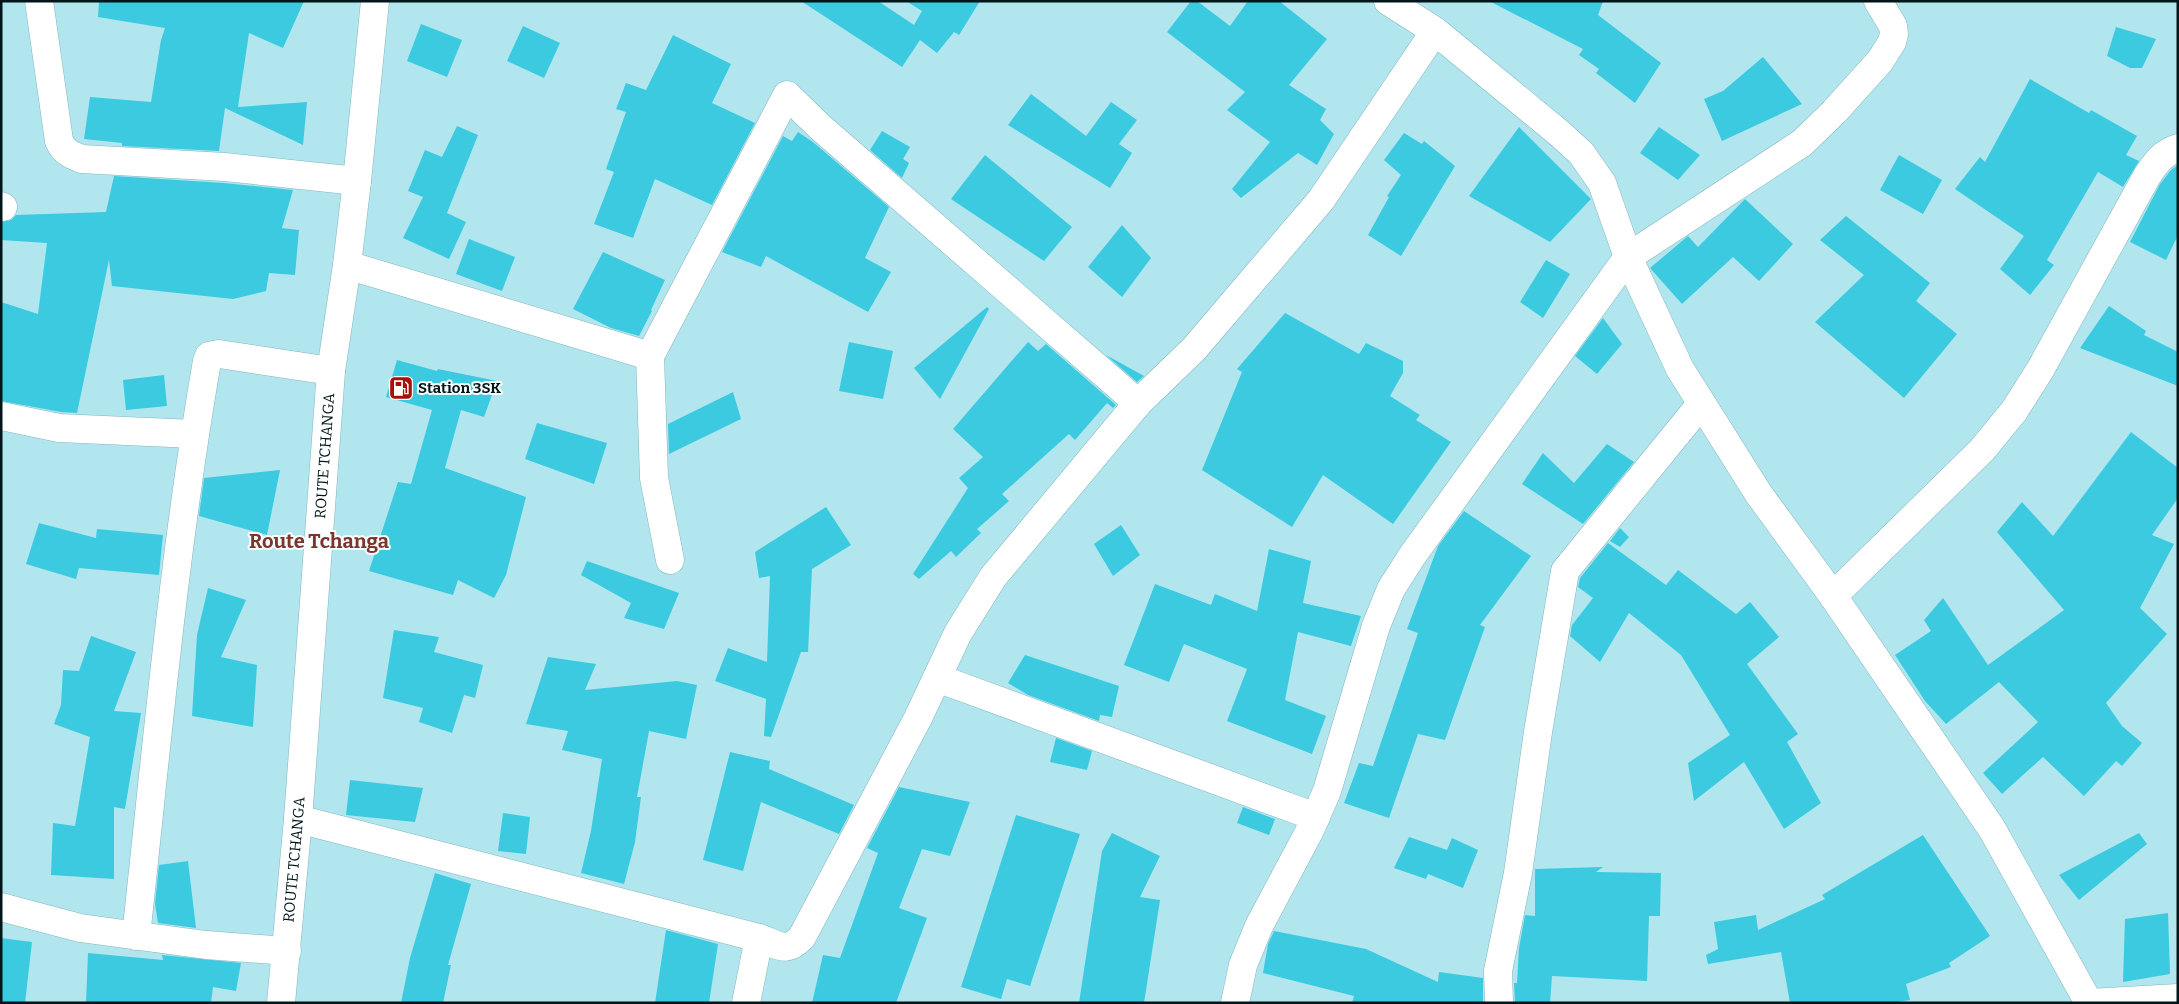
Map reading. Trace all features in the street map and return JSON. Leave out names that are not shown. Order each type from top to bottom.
[{"type":"street","points":[[40,1],[59,141],[63,150],[70,155],[82,159],[226,167],[357,181]]},
{"type":"street","name":"ROUTE TCHANGA","points":[[281,1003],[298,819],[331,371],[357,181],[375,1]]},
{"type":"street","points":[[1388,1],[1436,31],[1581,153],[1602,183],[1628,257],[1680,369],[1758,492],[1833,596],[1992,829],[2090,1003],[2178,998]]},
{"type":"street","points":[[1235,1003],[1244,965],[1259,926],[1316,817],[1327,791],[1376,626],[1391,589],[1412,556],[1628,257],[1802,143],[1834,112],[1880,60],[1892,42],[1893,26],[1878,1]]},
{"type":"street","points":[[298,819],[759,938],[786,947],[792,947],[802,937],[876,799],[958,633],[993,577],[1138,403],[1194,348],[1321,200],[1436,31]]},
{"type":"street","points":[[670,560],[654,478],[650,356],[787,95],[827,133],[1138,403]]},
{"type":"street","points":[[1833,596],[1982,450],[2014,411],[2040,370],[2146,176],[2166,151],[2178,148]]},
{"type":"street","points":[[347,265],[650,356]]},
{"type":"street","points":[[136,936],[174,586],[194,434],[207,361],[210,356],[219,354],[331,371]]},
{"type":"street","points":[[1499,1003],[1498,971],[1518,873],[1565,571],[1701,404]]},
{"type":"street","points":[[1,416],[59,428],[194,434]]},
{"type":"street","points":[[937,678],[1316,817]]},
{"type":"street","points":[[1,907],[80,928],[206,945],[287,951]]},
{"type":"street","points":[[746,1003],[759,938]]},
{"type":"building","points":[[99,1],[304,1],[283,48],[249,33],[238,107],[307,102],[303,145],[225,108],[219,151],[122,146],[122,143],[84,139],[90,97],[151,102],[161,40],[165,28],[98,17]]},
{"type":"building","points":[[801,1],[878,1],[914,25],[922,11],[906,1],[980,1],[959,35],[954,32],[937,53],[920,40],[902,67]]},
{"type":"building","points":[[1191,1],[1197,1],[1230,26],[1248,1],[1279,1],[1327,39],[1289,85],[1326,109],[1320,120],[1334,134],[1317,165],[1298,153],[1241,198],[1232,189],[1270,142],[1227,110],[1245,92],[1167,32]]},
{"type":"building","points":[[1489,1],[1603,1],[1598,15],[1661,63],[1635,103],[1596,73],[1599,69],[1579,55],[1583,49]]},
{"type":"building","points":[[421,24],[462,40],[447,77],[407,61]]},
{"type":"building","points":[[523,26],[560,43],[544,78],[507,61]]},
{"type":"building","points":[[2116,27],[2156,39],[2142,68],[2130,68],[2107,56]]},
{"type":"building","points":[[673,35],[731,64],[712,103],[755,123],[712,205],[655,179],[633,238],[594,224],[614,172],[606,169],[626,112],[616,109],[626,83],[646,90]]},
{"type":"building","points":[[1763,57],[1802,104],[1722,141],[1704,99],[1723,91]]},
{"type":"building","points":[[2030,79],[2089,113],[2091,110],[2137,136],[2126,155],[2139,161],[2123,187],[2098,172],[2047,260],[2054,265],[2030,295],[2000,269],[2024,236],[1955,189],[1980,157],[1985,162]]},
{"type":"building","points":[[1031,94],[1086,136],[1111,102],[1137,120],[1119,144],[1132,153],[1110,188],[1008,125]]},
{"type":"building","points":[[457,126],[478,135],[447,213],[466,222],[449,259],[403,238],[423,197],[408,191],[425,150],[442,157]]},
{"type":"building","points":[[1519,127],[1591,199],[1550,242],[1469,196]]},
{"type":"building","points":[[1659,127],[1700,155],[1678,180],[1640,153]]},
{"type":"building","points":[[882,131],[910,147],[903,159],[909,163],[902,178],[870,150]]},
{"type":"building","points":[[798,132],[813,142],[889,207],[865,258],[891,272],[868,312],[766,256],[761,267],[722,252],[783,136],[792,141]]},
{"type":"building","points":[[1404,133],[1422,144],[1424,141],[1455,166],[1401,256],[1368,235],[1389,197],[1387,196],[1401,175],[1384,160]]},
{"type":"building","points":[[985,155],[1072,227],[1044,261],[951,199]]},
{"type":"building","points":[[1899,155],[1942,180],[1923,214],[1880,190]]},
{"type":"building","points":[[2178,165],[2178,235],[2166,260],[2130,242],[2160,184],[2171,170]]},
{"type":"building","points":[[114,176],[224,183],[293,190],[282,228],[299,230],[295,275],[269,273],[266,291],[233,299],[112,286],[109,260],[77,413],[61,412],[1,401],[1,302],[38,314],[47,243],[1,240],[1,222],[11,220],[16,215],[106,212]]},
{"type":"building","points":[[1745,199],[1793,244],[1759,281],[1733,257],[1682,304],[1650,268],[1688,236],[1698,247]]},
{"type":"building","points":[[1846,216],[1930,283],[1916,301],[1957,334],[1904,398],[1815,322],[1864,275],[1820,240]]},
{"type":"building","points":[[1122,225],[1151,258],[1122,297],[1088,267]]},
{"type":"building","points":[[469,239],[515,257],[502,291],[456,274]]},
{"type":"building","points":[[603,252],[665,280],[639,336],[611,328],[573,309]]},
{"type":"building","points":[[1546,260],[1570,274],[1543,318],[1520,302]]},
{"type":"building","points":[[2109,306],[2146,331],[2144,335],[2178,352],[2178,386],[2080,348]]},
{"type":"building","points":[[987,307],[989,309],[940,399],[914,368]]},
{"type":"building","points":[[1285,313],[1359,354],[1366,343],[1403,361],[1403,373],[1390,396],[1420,415],[1416,420],[1451,442],[1393,524],[1323,475],[1292,527],[1202,470],[1242,372],[1237,369]]},
{"type":"building","points":[[1603,318],[1622,344],[1597,374],[1575,356]]},
{"type":"building","points":[[849,342],[893,351],[883,399],[839,391]]},
{"type":"building","points":[[1028,342],[1038,351],[1046,344],[1116,405],[1113,408],[1107,403],[1075,440],[1069,434],[1002,494],[1009,501],[977,529],[981,533],[956,557],[951,551],[919,579],[913,574],[968,488],[959,478],[983,457],[953,429]]},
{"type":"building","points":[[1106,355],[1144,376],[1137,382]]},
{"type":"building","points":[[397,360],[437,371],[438,369],[497,381],[484,417],[461,410],[445,468],[526,497],[506,575],[494,598],[458,580],[453,595],[369,571],[398,482],[411,484],[432,410],[386,397]]},
{"type":"building","points":[[164,375],[167,406],[126,410],[123,380]]},
{"type":"building","points":[[733,392],[741,419],[669,454],[668,424]]},
{"type":"building","points":[[537,423],[607,443],[594,484],[525,459]]},
{"type":"building","points":[[2131,432],[2178,468],[2178,498],[2152,535],[2174,544],[2140,608],[2167,634],[2106,703],[2122,726],[2142,743],[2122,766],[2116,761],[2084,796],[2043,757],[2002,794],[1983,773],[2038,722],[1999,682],[1946,724],[1925,701],[1895,655],[1931,631],[1924,620],[1943,598],[1988,665],[2064,610],[1997,532],[2022,502],[2053,536]]},
{"type":"building","points":[[1607,444],[1634,462],[1583,524],[1522,484],[1543,453],[1574,483]]},
{"type":"building","points":[[280,470],[267,535],[199,516],[204,478]]},
{"type":"building","points":[[826,507],[851,545],[812,569],[808,652],[801,652],[771,737],[764,736],[766,699],[715,681],[728,648],[767,662],[770,576],[759,578],[755,552]]},
{"type":"building","points":[[1464,511],[1531,556],[1480,625],[1485,627],[1445,740],[1418,734],[1389,818],[1344,803],[1359,763],[1373,766],[1418,633],[1407,629],[1438,546]]},
{"type":"building","points":[[39,523],[96,538],[97,529],[163,535],[159,575],[79,568],[76,579],[26,564]]},
{"type":"building","points":[[1121,525],[1140,555],[1113,576],[1094,544]]},
{"type":"building","points":[[1620,528],[1629,537],[1620,547],[1610,541]]},
{"type":"building","points":[[1608,543],[1666,585],[1678,570],[1736,614],[1750,602],[1779,637],[1747,664],[1798,734],[1787,742],[1821,803],[1784,829],[1744,762],[1694,801],[1688,763],[1730,735],[1681,655],[1629,613],[1600,662],[1570,636],[1572,625],[1593,598],[1578,587],[1580,578]]},
{"type":"building","points":[[1269,549],[1311,561],[1303,603],[1361,616],[1351,646],[1298,632],[1285,700],[1326,716],[1312,754],[1227,721],[1247,669],[1184,644],[1169,682],[1124,665],[1155,584],[1211,605],[1215,594],[1257,611]]},
{"type":"building","points":[[587,561],[679,593],[664,629],[624,618],[631,603],[581,575]]},
{"type":"building","points":[[208,588],[246,600],[221,657],[257,665],[253,727],[192,716],[197,635]]},
{"type":"building","points":[[394,630],[439,637],[434,652],[483,665],[475,698],[464,695],[452,733],[419,722],[423,708],[383,698]]},
{"type":"building","points":[[91,636],[136,652],[114,711],[141,713],[125,809],[114,807],[114,879],[51,875],[53,823],[75,826],[90,737],[54,724],[61,705],[63,670],[79,671]]},
{"type":"building","points":[[1025,655],[1119,686],[1112,717],[1100,715],[1099,721],[1028,695],[1008,683]]},
{"type":"building","points":[[548,657],[596,664],[585,690],[677,681],[697,685],[686,739],[649,731],[637,797],[641,797],[635,842],[624,884],[581,873],[591,831],[602,759],[562,750],[568,731],[526,724]]},
{"type":"building","points":[[1056,738],[1092,751],[1087,770],[1050,762]]},
{"type":"building","points":[[730,752],[770,761],[769,769],[854,805],[839,834],[761,802],[743,871],[703,860]]},
{"type":"building","points":[[350,780],[423,788],[415,822],[346,815]]},
{"type":"building","points":[[899,787],[970,802],[950,856],[922,849],[899,908],[927,918],[896,1003],[812,1003],[823,955],[840,958],[878,853],[867,848]]},
{"type":"building","points":[[1243,807],[1275,819],[1269,835],[1237,823]]},
{"type":"building","points":[[503,813],[530,817],[526,854],[498,851]]},
{"type":"building","points":[[1016,815],[1080,834],[1030,986],[1007,979],[1001,999],[961,987]]},
{"type":"building","points":[[1112,833],[1160,856],[1140,897],[1160,900],[1144,1003],[1079,1003],[1102,851]]},
{"type":"building","points":[[2139,833],[2147,844],[2079,900],[2059,875]]},
{"type":"building","points":[[1923,835],[1990,936],[1949,963],[1951,967],[1906,984],[1910,1000],[1892,1003],[1790,1003],[1781,952],[1708,964],[1706,955],[1718,949],[1714,922],[1756,915],[1758,930],[1825,899],[1822,895]]},
{"type":"building","points":[[1409,837],[1447,850],[1452,838],[1478,850],[1463,888],[1428,874],[1426,879],[1394,868]]},
{"type":"building","points":[[188,861],[196,928],[158,923],[155,904],[159,865]]},
{"type":"building","points":[[1603,867],[1596,872],[1661,873],[1660,916],[1649,916],[1647,981],[1552,976],[1550,1003],[1515,1003],[1514,983],[1517,983],[1519,948],[1525,915],[1535,916],[1535,869]]},
{"type":"building","points":[[435,873],[471,884],[448,965],[451,965],[443,1003],[401,1003],[410,958]]},
{"type":"building","points":[[2168,913],[2170,974],[2123,982],[2125,919]]},
{"type":"building","points":[[666,930],[718,944],[709,1003],[655,1003]]},
{"type":"building","points":[[1274,931],[1366,949],[1438,982],[1439,972],[1483,978],[1483,1003],[1352,1003],[1354,996],[1263,973],[1268,944]]},
{"type":"building","points":[[1,938],[32,942],[25,1003],[1,1003]]},
{"type":"building","points":[[88,953],[163,960],[162,955],[241,963],[236,991],[213,987],[211,1003],[86,1003]]},
{"type":"place","name":"Station 3SK","points":[[401,388]]},
{"type":"district","name":"Route Tchanga","points":[[319,541]]}]
